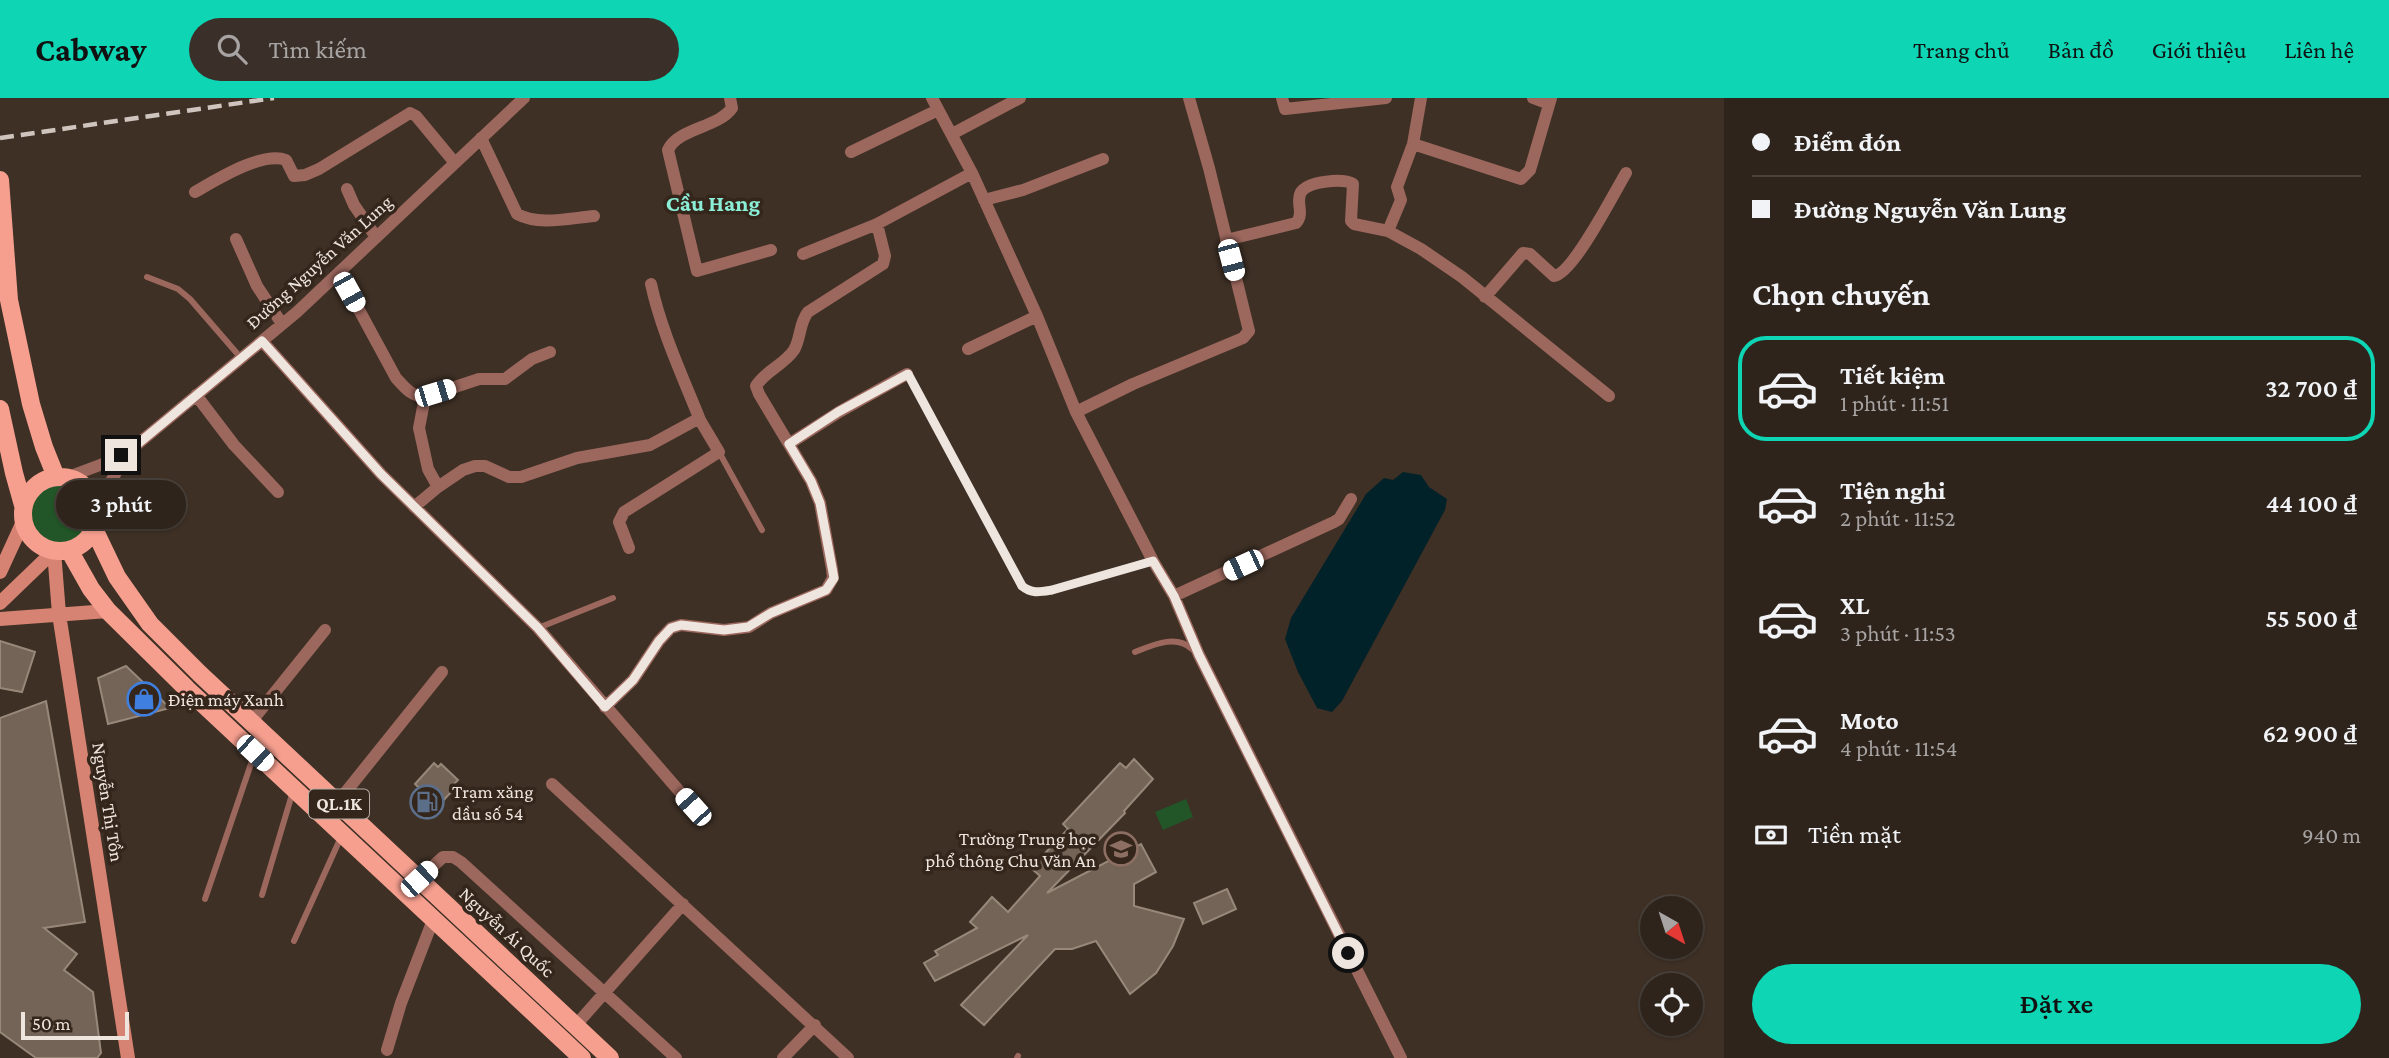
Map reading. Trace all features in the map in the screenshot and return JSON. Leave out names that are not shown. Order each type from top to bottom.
[{"type":"main road","points":[[0,180],[9,300],[31,404],[44,447],[62,477]]},
{"type":"main road","points":[[0,409],[3,441],[29,536],[40,546],[61,551],[79,546],[95,522],[95,503],[80,482],[62,477],[39,483],[27,496],[23,513]]},
{"type":"main road","name":"Nguyễn Ái Quốc","points":[[95,522],[117,577],[150,624],[610,1058]]},
{"type":"main road","name":"QL.1K","points":[[61,551],[108,611],[293,789],[582,1058]]},
{"type":"main road","points":[[377,867],[392,853]]},
{"type":"street","name":"Đường Nguyễn Văn Lung","points":[[62,477],[108,463],[134,447],[339,273],[524,98]]},
{"type":"street","points":[[730,98],[732,108],[724,117],[676,140],[668,150],[698,271],[771,250]]},
{"type":"street","points":[[932,98],[972,173],[1037,316],[1076,412],[1174,596],[1199,655],[1401,1058]]},
{"type":"street","points":[[952,134],[1020,98]]},
{"type":"street","points":[[1076,412],[1133,384],[1247,335],[1249,331],[1189,98]]},
{"type":"street","points":[[1282,98],[1285,109],[1381,98]]},
{"type":"street","points":[[1388,231],[1401,200],[1397,187],[1413,144],[1420,98]]},
{"type":"street","points":[[1413,144],[1521,179],[1530,170],[1550,101],[1533,98]]},
{"type":"street","points":[[851,152],[939,110]]},
{"type":"street","points":[[195,192],[244,166],[275,158],[286,160],[294,176],[304,175],[319,169],[410,113],[416,116],[455,163]]},
{"type":"street","points":[[481,138],[517,214],[527,219],[550,220],[594,216]]},
{"type":"street","points":[[984,200],[1023,190],[1102,159]]},
{"type":"street","points":[[803,254],[877,224],[972,173]]},
{"type":"street","points":[[1485,297],[1523,253],[1530,254],[1554,276],[1562,274],[1575,260],[1626,173]]},
{"type":"street","points":[[1226,240],[1296,223],[1301,214],[1299,196],[1302,191],[1310,186],[1331,181],[1348,181],[1353,184],[1353,223],[1388,231],[1431,256],[1462,277],[1609,396]]},
{"type":"street","points":[[347,189],[354,205],[376,237]]},
{"type":"street","points":[[605,707],[633,680],[671,628],[681,625],[724,630],[748,627],[771,613],[814,597],[826,590],[834,578],[820,503],[811,481],[756,386],[794,349],[802,319],[808,312],[883,264],[885,250],[877,224]]},
{"type":"street","points":[[236,239],[257,286],[282,324]]},
{"type":"street","points":[[339,273],[396,378],[409,392],[425,397],[479,379],[505,379],[531,359],[550,352]]},
{"type":"street","points":[[629,548],[619,522],[624,512],[719,452],[700,420],[676,360],[654,299],[652,284]]},
{"type":"street","points":[[968,349],[1037,316]]},
{"type":"street","points":[[262,341],[381,474],[538,628],[693,807]]},
{"type":"street","points":[[789,444],[838,412],[908,374]]},
{"type":"street","points":[[196,395],[234,445],[278,492]]},
{"type":"street","points":[[425,397],[419,428],[428,468],[439,486]]},
{"type":"street","points":[[414,507],[439,486],[463,470],[475,466],[485,467],[509,477],[521,477],[577,458],[650,445],[696,419],[700,420]]},
{"type":"street","name":"Đường Nguyễn Văn Lung","points":[[95,522],[115,471],[134,447]]},
{"type":"street","points":[[1174,596],[1334,522],[1339,519],[1351,499]]},
{"type":"street","points":[[0,572],[23,513]]},
{"type":"street","points":[[0,603],[61,551]]},
{"type":"street","name":"Nguyễn Thị Tồn","points":[[61,551],[59,614],[128,1058]]},
{"type":"street","points":[[0,619],[108,611]]},
{"type":"street","points":[[251,722],[325,630]]},
{"type":"street","points":[[337,803],[442,672]]},
{"type":"street","points":[[552,784],[848,1058]]},
{"type":"street","points":[[419,879],[443,857],[457,859],[676,1058]]},
{"type":"street","points":[[576,1025],[683,904]]},
{"type":"street","points":[[387,1050],[401,1003],[433,920]]},
{"type":"street","points":[[783,1058],[815,1025]]},
{"type":"lane","points":[[147,277],[178,289],[190,299],[241,358]]},
{"type":"lane","points":[[908,374],[1022,586],[1037,593],[1153,561]]},
{"type":"lane","points":[[719,452],[762,530]]},
{"type":"lane","points":[[538,628],[613,598]]},
{"type":"lane","points":[[1135,652],[1178,641],[1186,643],[1199,655]]},
{"type":"lane","points":[[205,898],[255,753]]},
{"type":"lane","points":[[262,895],[293,789]]},
{"type":"lane","points":[[294,941],[342,835]]},
{"type":"green space","points":[[59,485],[70,487],[83,498],[88,514],[86,525],[75,538],[59,543],[48,541],[35,530],[30,514],[32,503],[43,490]]},
{"type":"green space","points":[[1186,799],[1193,817],[1163,830],[1155,812]]},
{"type":"water","points":[[1403,472],[1421,475],[1429,487],[1447,499],[1445,510],[1342,701],[1332,712],[1317,708],[1285,639],[1291,618],[1366,494],[1384,478],[1393,480]]},
{"type":"building","points":[[0,641],[35,652],[22,692],[0,688]]},
{"type":"building","name":"Điện máy Xanh","points":[[126,666],[170,708],[108,724],[98,678]]},
{"type":"building","points":[[46,701],[85,922],[44,928],[77,954],[64,970],[93,992],[101,1053],[97,1058],[36,1058],[0,1032],[0,718]]},
{"type":"building","points":[[1134,759],[1153,779],[1125,813],[1047,893],[1141,844],[1156,872],[1134,884],[1134,906],[1184,919],[1173,946],[1156,973],[1130,994],[1096,941],[1072,949],[1055,949],[984,1025],[961,1005],[1028,935],[935,981],[924,963],[938,955],[935,951],[977,928],[970,922],[992,897],[1008,912],[1040,876],[1031,868],[1068,829],[1063,824],[1120,763],[1126,768]]},
{"type":"building","points":[[434,763],[438,767],[441,764],[458,780],[454,784],[457,786],[438,806],[415,784]]},
{"type":"building","points":[[1227,889],[1236,909],[1203,924],[1194,903]]},
{"type":"railway","points":[[0,138],[274,98]]},
{"type":"place","name":"Điện máy Xanh","points":[[144,699]]},
{"type":"place","name":"Trạm xăng dầu số 54","points":[[427,802]]},
{"type":"place","name":"Trường Trung học phổ thông Chu Văn An","points":[[1121,849]]},
{"type":"district","name":"Cầu Hang","points":[[713,203]]},
{"type":"route","points":[[121,455],[262,341],[381,474],[538,628],[605,707],[633,680],[671,628],[681,625],[724,630],[748,627],[771,613],[826,590],[834,578],[820,503],[811,481],[789,444],[838,412],[908,374],[1022,586],[1037,593],[1102,578],[1153,561],[1174,596],[1199,655],[1348,953]]}]
